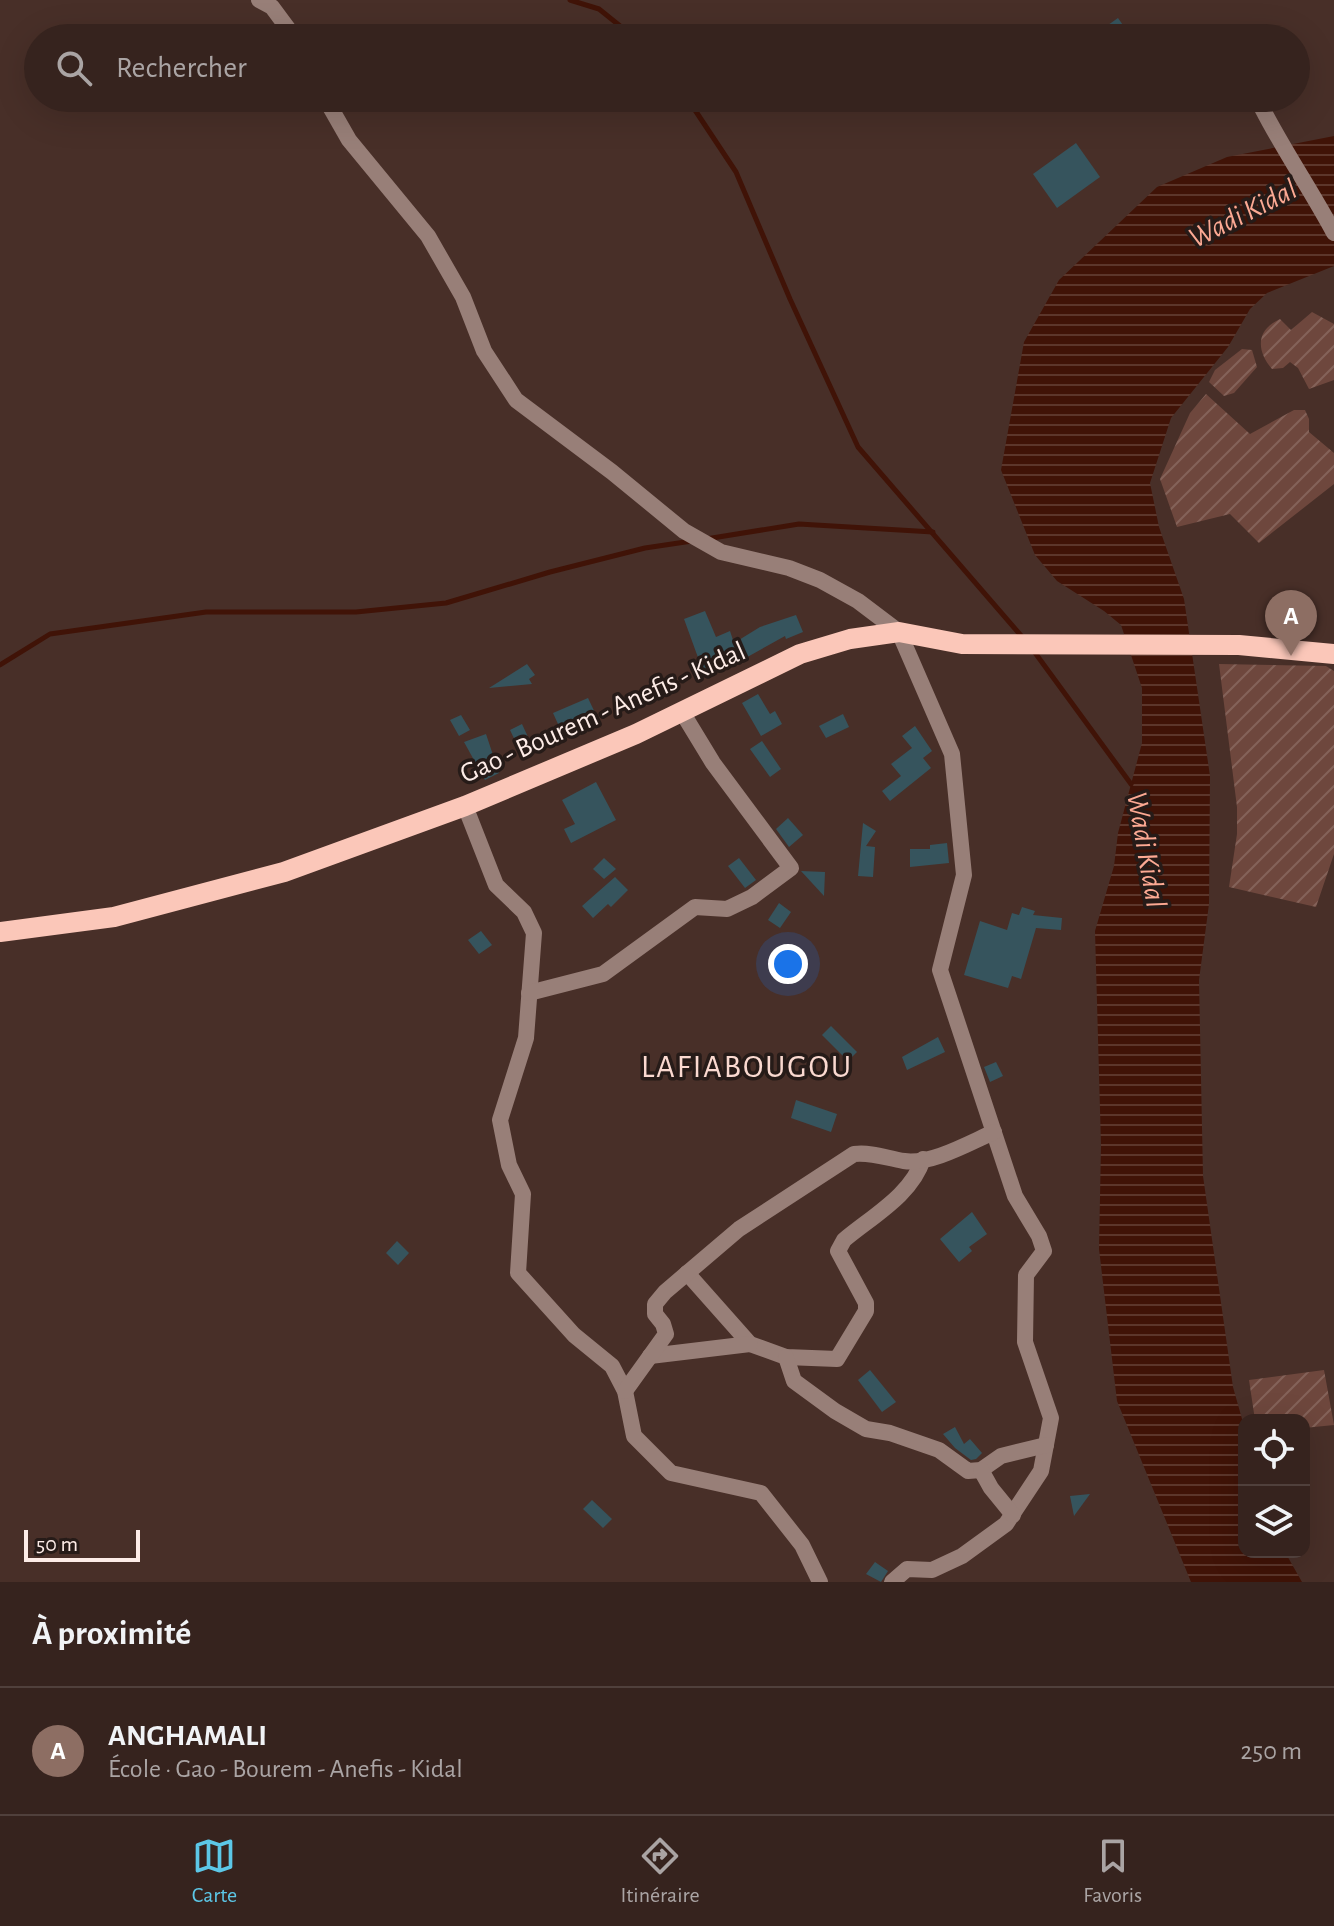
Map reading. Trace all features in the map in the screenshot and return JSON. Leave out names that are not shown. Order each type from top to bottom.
[{"type":"main road","name":"Gao - Bourem - Anefis - Kidal","points":[[0,932],[114,917],[284,872],[465,806],[682,712],[800,654],[850,639],[899,632],[962,644],[1239,645],[1334,654]]},
{"type":"street","points":[[259,0],[272,7],[285,24]]},
{"type":"street","points":[[333,112],[349,140],[428,236],[463,297],[484,351],[516,400],[684,531],[721,552],[789,568],[820,580],[858,601],[899,632],[952,754],[964,875],[940,970],[1015,1196],[1039,1236],[1044,1251],[1026,1275],[1025,1342],[1051,1418],[1041,1471],[1006,1524],[962,1556],[932,1570],[907,1569],[892,1582]]},
{"type":"street","points":[[1264,112],[1334,233]]},
{"type":"street","points":[[529,993],[603,974],[695,907],[727,909],[752,897],[791,868],[721,775],[682,712]]},
{"type":"street","points":[[465,806],[496,885],[524,912],[534,933],[526,1038],[500,1120],[509,1165],[523,1194],[518,1273],[574,1335],[612,1366],[625,1391],[634,1436],[669,1471],[761,1493],[802,1545],[820,1582]]},
{"type":"street","points":[[625,1391],[666,1334],[655,1314],[655,1304],[739,1229],[854,1154],[869,1152],[906,1162],[945,1155],[994,1132]]},
{"type":"street","points":[[650,1356],[750,1344],[786,1357],[837,1359],[866,1311],[866,1303],[838,1251],[844,1240],[907,1188],[918,1174],[923,1159]]},
{"type":"street","points":[[687,1273],[750,1344]]},
{"type":"street","points":[[786,1357],[794,1381],[835,1411],[866,1429],[890,1433],[939,1450],[968,1471],[981,1470],[1001,1456],[1046,1445]]},
{"type":"street","points":[[981,1470],[1013,1515]]},
{"type":"shaded area","points":[[1312,312],[1334,324],[1334,380],[1309,389],[1298,368],[1290,362],[1283,368],[1272,369],[1263,355],[1261,341],[1266,329],[1280,319],[1291,330]]},
{"type":"shaded area","points":[[1242,349],[1252,350],[1257,367],[1234,393],[1224,396],[1209,382],[1215,370]]},
{"type":"shaded area","points":[[1206,394],[1250,434],[1294,410],[1305,410],[1309,432],[1334,453],[1334,484],[1259,543],[1230,514],[1177,527],[1160,479],[1190,413]]},
{"type":"shaded area","points":[[1219,664],[1326,666],[1334,671],[1334,854],[1316,907],[1229,887],[1237,834],[1237,807]]},
{"type":"shaded area","points":[[1324,1370],[1334,1425],[1310,1427],[1310,1414],[1254,1414],[1249,1380]]},
{"type":"water","name":"Wadi Kidal","points":[[1334,136],[1334,266],[1267,293],[1250,309],[1228,347],[1171,418],[1150,483],[1159,527],[1184,599],[1210,776],[1209,904],[1199,980],[1203,1176],[1233,1387],[1241,1414],[1238,1414],[1238,1558],[1288,1558],[1302,1582],[1191,1582],[1117,1401],[1099,1249],[1101,1145],[1095,931],[1114,866],[1118,833],[1142,743],[1142,688],[1121,625],[1057,581],[1035,555],[1001,470],[1024,342],[1059,280],[1157,187],[1227,157]]},
{"type":"building","points":[[1076,143],[1100,177],[1057,208],[1033,174]]},
{"type":"building","points":[[705,611],[716,637],[730,631],[734,643],[760,627],[796,615],[803,632],[786,639],[785,636],[742,660],[704,674],[684,619]]},
{"type":"building","points":[[527,664],[535,675],[529,679],[532,684],[489,688]]},
{"type":"building","points":[[758,694],[770,714],[775,711],[782,724],[761,736],[742,703]]},
{"type":"building","points":[[588,698],[598,719],[563,735],[553,713]]},
{"type":"building","points":[[843,714],[849,727],[826,738],[819,726]]},
{"type":"building","points":[[461,715],[470,730],[459,736],[450,720]]},
{"type":"building","points":[[522,724],[534,750],[522,755],[510,730]]},
{"type":"building","points":[[915,726],[932,751],[923,758],[931,768],[890,801],[882,791],[901,776],[891,764],[912,748],[902,736]]},
{"type":"building","points":[[486,734],[499,773],[485,780],[464,742]]},
{"type":"building","points":[[762,741],[781,769],[770,777],[750,749]]},
{"type":"building","points":[[596,782],[616,820],[571,843],[564,829],[575,824],[562,800]]},
{"type":"building","points":[[788,818],[803,835],[789,847],[776,829]]},
{"type":"building","points":[[863,823],[876,831],[866,846],[875,847],[873,877],[858,876]]},
{"type":"building","points":[[947,843],[949,863],[910,867],[910,849],[930,849],[930,845]]},
{"type":"building","points":[[604,858],[616,869],[604,879],[593,869]]},
{"type":"building","points":[[739,858],[756,880],[745,888],[728,866]]},
{"type":"building","points":[[801,871],[825,872],[824,896]]},
{"type":"building","points":[[615,877],[628,890],[611,907],[608,904],[593,918],[582,906]]},
{"type":"building","points":[[779,903],[791,912],[780,928],[768,920]]},
{"type":"building","points":[[1022,907],[1035,911],[1033,915],[1062,918],[1061,930],[1036,928],[1021,979],[1012,976],[1008,988],[964,975],[980,921],[1007,930],[1012,913],[1019,915]]},
{"type":"building","points":[[481,931],[492,945],[479,954],[468,940]]},
{"type":"building","points":[[831,1026],[857,1052],[848,1061],[822,1035]]},
{"type":"building","points":[[938,1037],[945,1052],[907,1070],[902,1057]]},
{"type":"building","points":[[996,1062],[1003,1076],[990,1082],[984,1067]]},
{"type":"building","points":[[796,1100],[837,1114],[831,1132],[791,1118]]},
{"type":"building","points":[[972,1212],[987,1234],[969,1247],[972,1251],[959,1262],[940,1239]]},
{"type":"building","points":[[397,1241],[409,1253],[398,1265],[386,1253]]},
{"type":"building","points":[[870,1370],[896,1402],[882,1412],[858,1380]]},
{"type":"building","points":[[955,1427],[964,1444],[970,1439],[982,1453],[976,1459],[971,1460],[955,1448],[943,1434]]},
{"type":"building","points":[[1090,1494],[1074,1516],[1070,1496]]},
{"type":"building","points":[[592,1500],[612,1519],[603,1528],[583,1509]]},
{"type":"building","points":[[875,1562],[888,1571],[881,1582],[866,1574]]},
{"type":"waterway","points":[[570,0],[599,9],[618,24]]},
{"type":"waterway","points":[[696,112],[736,172],[858,447],[1024,639]]},
{"type":"waterway","points":[[706,539],[799,524],[933,532]]},
{"type":"waterway","points":[[0,665],[50,634],[206,612],[356,612],[446,603],[645,548],[692,541]]},
{"type":"waterway","name":"Wadi Kidal","points":[[1033,650],[1131,784]]},
{"type":"place","name":"ANGHAMALI","points":[[1291,656]]},
{"type":"district","name":"LAFIABOUGOU","points":[[747,1067]]}]
